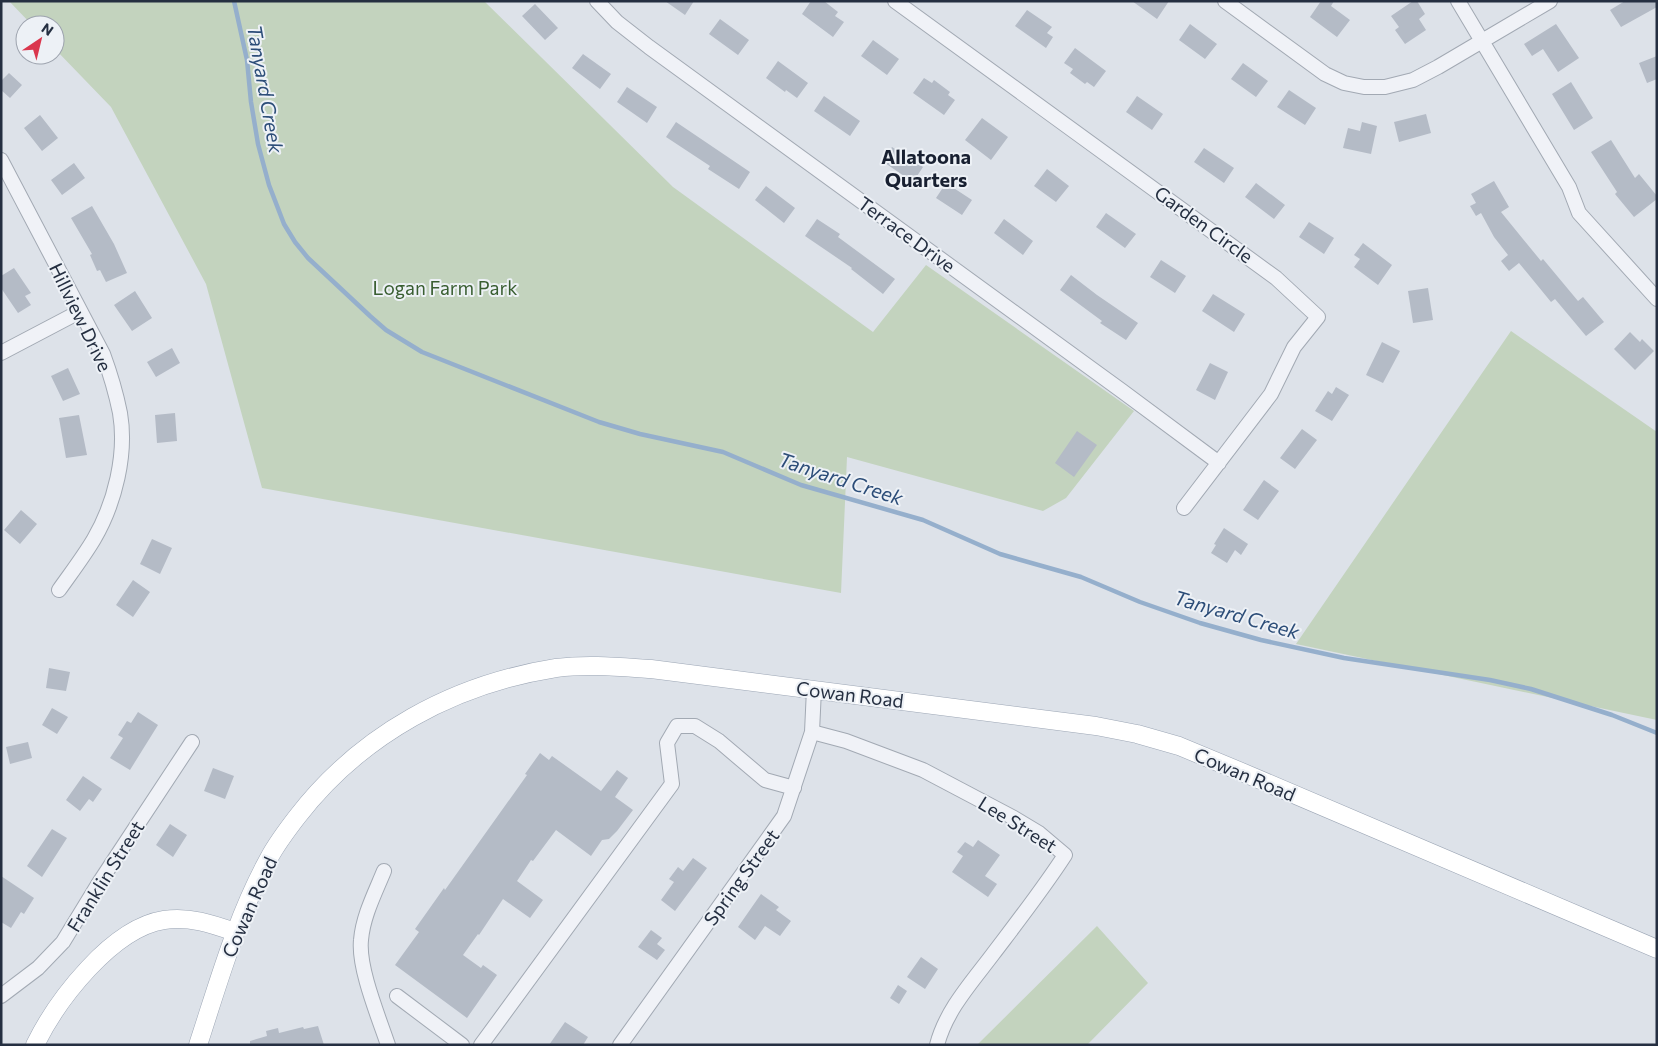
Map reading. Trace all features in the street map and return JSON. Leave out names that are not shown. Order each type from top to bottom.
[{"type":"main road","name":"Cowan Road","points":[[198,1045],[235,932],[251,892],[270,856],[290,826],[318,792],[356,756],[406,720],[464,692],[513,677],[549,670],[604,666],[651,669],[814,689],[1096,726],[1137,734],[1179,746],[1657,949]]},
{"type":"main road","points":[[35,1045],[56,1011],[84,974],[107,950],[131,932],[148,924],[180,919],[206,922],[235,932]]},
{"type":"street","name":"Terrace Drive","points":[[597,1],[617,22],[649,47],[1122,391],[1219,464]]},
{"type":"street","name":"Garden Circle","points":[[895,1],[1268,272],[1318,317],[1294,346],[1271,394],[1184,508]]},
{"type":"street","points":[[1225,1],[1325,74],[1344,83],[1364,87],[1385,87],[1413,80],[1550,1]]},
{"type":"street","points":[[1458,1],[1570,187],[1579,213],[1657,299]]},
{"type":"street","name":"Hillview Drive","points":[[1,160],[79,312],[103,354],[113,382],[120,415],[121,456],[110,502],[94,539],[59,590]]},
{"type":"street","points":[[1,353],[79,312]]},
{"type":"street","name":"Spring Street","points":[[620,1045],[784,816],[812,732],[814,689]]},
{"type":"street","points":[[481,1045],[672,784],[667,743],[677,726],[695,726],[719,741],[765,780],[794,788]]},
{"type":"street","name":"Lee Street","points":[[812,732],[846,741],[924,770],[1039,833],[1065,854],[1042,889],[959,1000],[940,1035],[937,1045]]},
{"type":"street","name":"Franklin Street","points":[[1,996],[38,968],[63,942],[99,883],[192,742]]},
{"type":"street","points":[[384,871],[367,911],[360,941],[364,969],[388,1045]]},
{"type":"street","points":[[397,996],[462,1045]]},
{"type":"green space","name":"Logan Farm Park","points":[[9,1],[484,1],[673,187],[873,332],[926,265],[1134,411],[1066,498],[1043,511],[847,457],[841,593],[262,488],[206,284],[111,107],[65,59],[65,15],[22,15]]},
{"type":"green space","points":[[1511,331],[1657,432],[1657,720],[1296,644]]},
{"type":"green space","points":[[1097,926],[1148,983],[1087,1045],[977,1045]]},
{"type":"building","points":[[665,1],[694,1],[685,15]]},
{"type":"building","points":[[811,1],[824,1],[838,12],[835,16],[844,22],[833,37],[802,14]]},
{"type":"building","points":[[1132,1],[1169,1],[1157,19]]},
{"type":"building","points":[[1321,1],[1334,1],[1331,6],[1350,20],[1337,37],[1310,17]]},
{"type":"building","points":[[1413,1],[1417,1],[1425,14],[1419,19],[1426,30],[1405,44],[1395,30],[1399,27],[1391,16]]},
{"type":"building","points":[[1625,1],[1657,1],[1657,7],[1621,27],[1610,10]]},
{"type":"building","points":[[535,4],[558,28],[545,40],[522,16]]},
{"type":"building","points":[[1027,10],[1052,27],[1047,33],[1053,37],[1046,48],[1015,26]]},
{"type":"building","points":[[720,19],[749,40],[738,55],[709,34]]},
{"type":"building","points":[[1190,24],[1217,44],[1205,59],[1179,40]]},
{"type":"building","points":[[1556,24],[1579,58],[1558,72],[1543,49],[1532,56],[1524,44]]},
{"type":"building","points":[[873,40],[899,59],[887,75],[861,56]]},
{"type":"building","points":[[1075,48],[1106,71],[1094,87],[1087,82],[1085,84],[1070,73],[1073,69],[1064,63]]},
{"type":"building","points":[[583,54],[611,74],[600,89],[572,68]]},
{"type":"building","points":[[1657,56],[1657,79],[1647,83],[1639,63]]},
{"type":"building","points":[[778,61],[808,83],[797,98],[766,78]]},
{"type":"building","points":[[1243,63],[1268,81],[1256,97],[1231,79]]},
{"type":"building","points":[[9,73],[22,85],[10,98],[1,90],[1,81]]},
{"type":"building","points":[[924,78],[932,83],[934,80],[950,92],[948,95],[955,100],[944,115],[913,93]]},
{"type":"building","points":[[1571,82],[1593,118],[1574,130],[1552,94]]},
{"type":"building","points":[[627,87],[657,107],[647,123],[617,102]]},
{"type":"building","points":[[1289,90],[1316,108],[1305,125],[1277,107]]},
{"type":"building","points":[[824,96],[860,121],[850,136],[814,111]]},
{"type":"building","points":[[1137,96],[1163,114],[1152,130],[1126,112]]},
{"type":"building","points":[[1426,114],[1431,133],[1399,142],[1394,122]]},
{"type":"building","points":[[40,115],[58,138],[42,151],[24,128]]},
{"type":"building","points":[[982,118],[1008,137],[991,160],[965,140]]},
{"type":"building","points":[[676,122],[750,172],[739,189],[708,169],[710,166],[666,137]]},
{"type":"building","points":[[1362,122],[1377,126],[1371,154],[1343,148],[1348,128],[1360,131]]},
{"type":"building","points":[[1611,140],[1635,178],[1639,174],[1657,196],[1657,199],[1634,217],[1615,194],[1617,192],[1591,152]]},
{"type":"building","points":[[892,147],[923,167],[913,182],[882,161]]},
{"type":"building","points":[[1204,148],[1234,168],[1224,183],[1194,162]]},
{"type":"building","points":[[74,163],[85,178],[62,195],[51,180]]},
{"type":"building","points":[[1047,169],[1069,186],[1056,202],[1034,186]]},
{"type":"building","points":[[1494,181],[1509,207],[1501,212],[1541,261],[1543,259],[1578,301],[1583,297],[1604,322],[1586,336],[1555,299],[1551,302],[1519,263],[1509,271],[1501,261],[1508,255],[1494,237],[1481,213],[1476,216],[1470,206],[1476,203],[1471,194]]},
{"type":"building","points":[[946,183],[972,200],[962,215],[936,198]]},
{"type":"building","points":[[1256,183],[1285,205],[1274,219],[1245,197]]},
{"type":"building","points":[[766,186],[795,208],[784,223],[755,200]]},
{"type":"building","points":[[92,206],[114,244],[127,273],[106,282],[100,270],[97,271],[90,255],[92,254],[71,218]]},
{"type":"building","points":[[1106,213],[1136,234],[1125,248],[1096,227]]},
{"type":"building","points":[[817,219],[840,234],[838,237],[895,279],[883,294],[852,268],[805,236]]},
{"type":"building","points":[[1004,219],[1033,241],[1023,255],[994,233]]},
{"type":"building","points":[[1309,222],[1334,238],[1324,254],[1299,237]]},
{"type":"building","points":[[1363,243],[1392,265],[1378,285],[1354,267],[1360,259],[1354,255]]},
{"type":"building","points":[[1161,260],[1186,276],[1175,293],[1150,277]]},
{"type":"building","points":[[14,268],[31,293],[25,296],[31,305],[18,313],[1,288],[1,276]]},
{"type":"building","points":[[1071,275],[1138,323],[1126,340],[1100,323],[1102,321],[1060,290]]},
{"type":"building","points":[[1428,288],[1433,320],[1413,323],[1408,291]]},
{"type":"building","points":[[135,291],[152,318],[132,331],[114,305]]},
{"type":"building","points":[[1213,294],[1245,314],[1234,332],[1202,311]]},
{"type":"building","points":[[1630,332],[1640,342],[1642,339],[1654,351],[1635,370],[1614,349]]},
{"type":"building","points":[[1382,342],[1400,351],[1383,383],[1366,375]]},
{"type":"building","points":[[172,348],[180,363],[156,377],[147,362]]},
{"type":"building","points":[[1210,363],[1228,372],[1215,400],[1196,390]]},
{"type":"building","points":[[68,368],[80,394],[63,401],[51,376]]},
{"type":"building","points":[[1336,387],[1349,395],[1332,421],[1315,411],[1328,391],[1332,394]]},
{"type":"building","points":[[175,413],[177,441],[157,443],[155,415]]},
{"type":"building","points":[[79,415],[87,455],[66,458],[59,418]]},
{"type":"building","points":[[1302,429],[1317,440],[1295,469],[1280,458]]},
{"type":"building","points":[[1077,431],[1097,445],[1074,477],[1055,463]]},
{"type":"building","points":[[1264,480],[1279,491],[1258,520],[1243,510]]},
{"type":"building","points":[[21,510],[37,524],[20,544],[4,530]]},
{"type":"building","points":[[1224,528],[1248,544],[1241,555],[1235,550],[1227,563],[1211,553]]},
{"type":"building","points":[[152,539],[172,548],[160,574],[140,564]]},
{"type":"building","points":[[133,580],[150,592],[133,617],[116,605]]},
{"type":"building","points":[[49,668],[70,672],[66,691],[46,688]]},
{"type":"building","points":[[52,708],[68,717],[57,734],[42,725]]},
{"type":"building","points":[[138,712],[158,725],[130,770],[110,758],[123,738],[118,735],[127,721],[131,723]]},
{"type":"building","points":[[28,742],[32,758],[10,764],[6,747]]},
{"type":"building","points":[[540,753],[549,760],[552,756],[601,791],[617,770],[628,778],[615,797],[633,810],[609,839],[602,840],[591,856],[556,830],[533,861],[531,860],[517,881],[543,900],[530,918],[503,899],[463,955],[481,968],[483,965],[497,975],[467,1018],[395,965],[419,932],[415,929],[527,775],[525,774]]},
{"type":"building","points":[[213,768],[234,776],[225,799],[204,791]]},
{"type":"building","points":[[83,776],[102,789],[93,802],[89,799],[80,811],[66,800]]},
{"type":"building","points":[[170,824],[187,835],[173,857],[156,845]]},
{"type":"building","points":[[52,829],[67,838],[42,877],[27,866]]},
{"type":"building","points":[[978,840],[1000,855],[985,876],[997,884],[988,897],[952,872],[963,856],[957,852],[965,842],[973,847]]},
{"type":"building","points":[[693,858],[707,868],[675,911],[661,900],[674,882],[669,879],[678,867],[683,871]]},
{"type":"building","points":[[1,876],[34,898],[24,914],[21,912],[11,928],[1,922]]},
{"type":"building","points":[[761,894],[779,907],[776,910],[791,921],[780,936],[765,926],[755,940],[738,927]]},
{"type":"building","points":[[651,930],[662,938],[657,944],[665,950],[657,960],[638,947]]},
{"type":"building","points":[[921,957],[938,969],[925,989],[907,977]]},
{"type":"building","points":[[898,985],[907,991],[899,1004],[890,998]]},
{"type":"building","points":[[565,1022],[588,1037],[583,1045],[549,1045]]},
{"type":"building","points":[[318,1026],[324,1045],[250,1045],[250,1041],[267,1036],[266,1031],[278,1028],[279,1033],[303,1027],[304,1029]]},
{"type":"waterway","name":"Tanyard Creek","points":[[234,1],[247,60],[258,144],[269,185],[284,224],[308,258],[370,316],[386,330],[422,352],[599,422],[640,434],[723,452],[801,485],[923,520],[1000,554],[1081,577],[1140,602],[1200,623],[1261,640],[1344,658],[1490,680],[1531,689],[1612,715],[1657,733]]},
{"type":"district","name":"Allatoona Quarters","points":[[926,168]]}]
